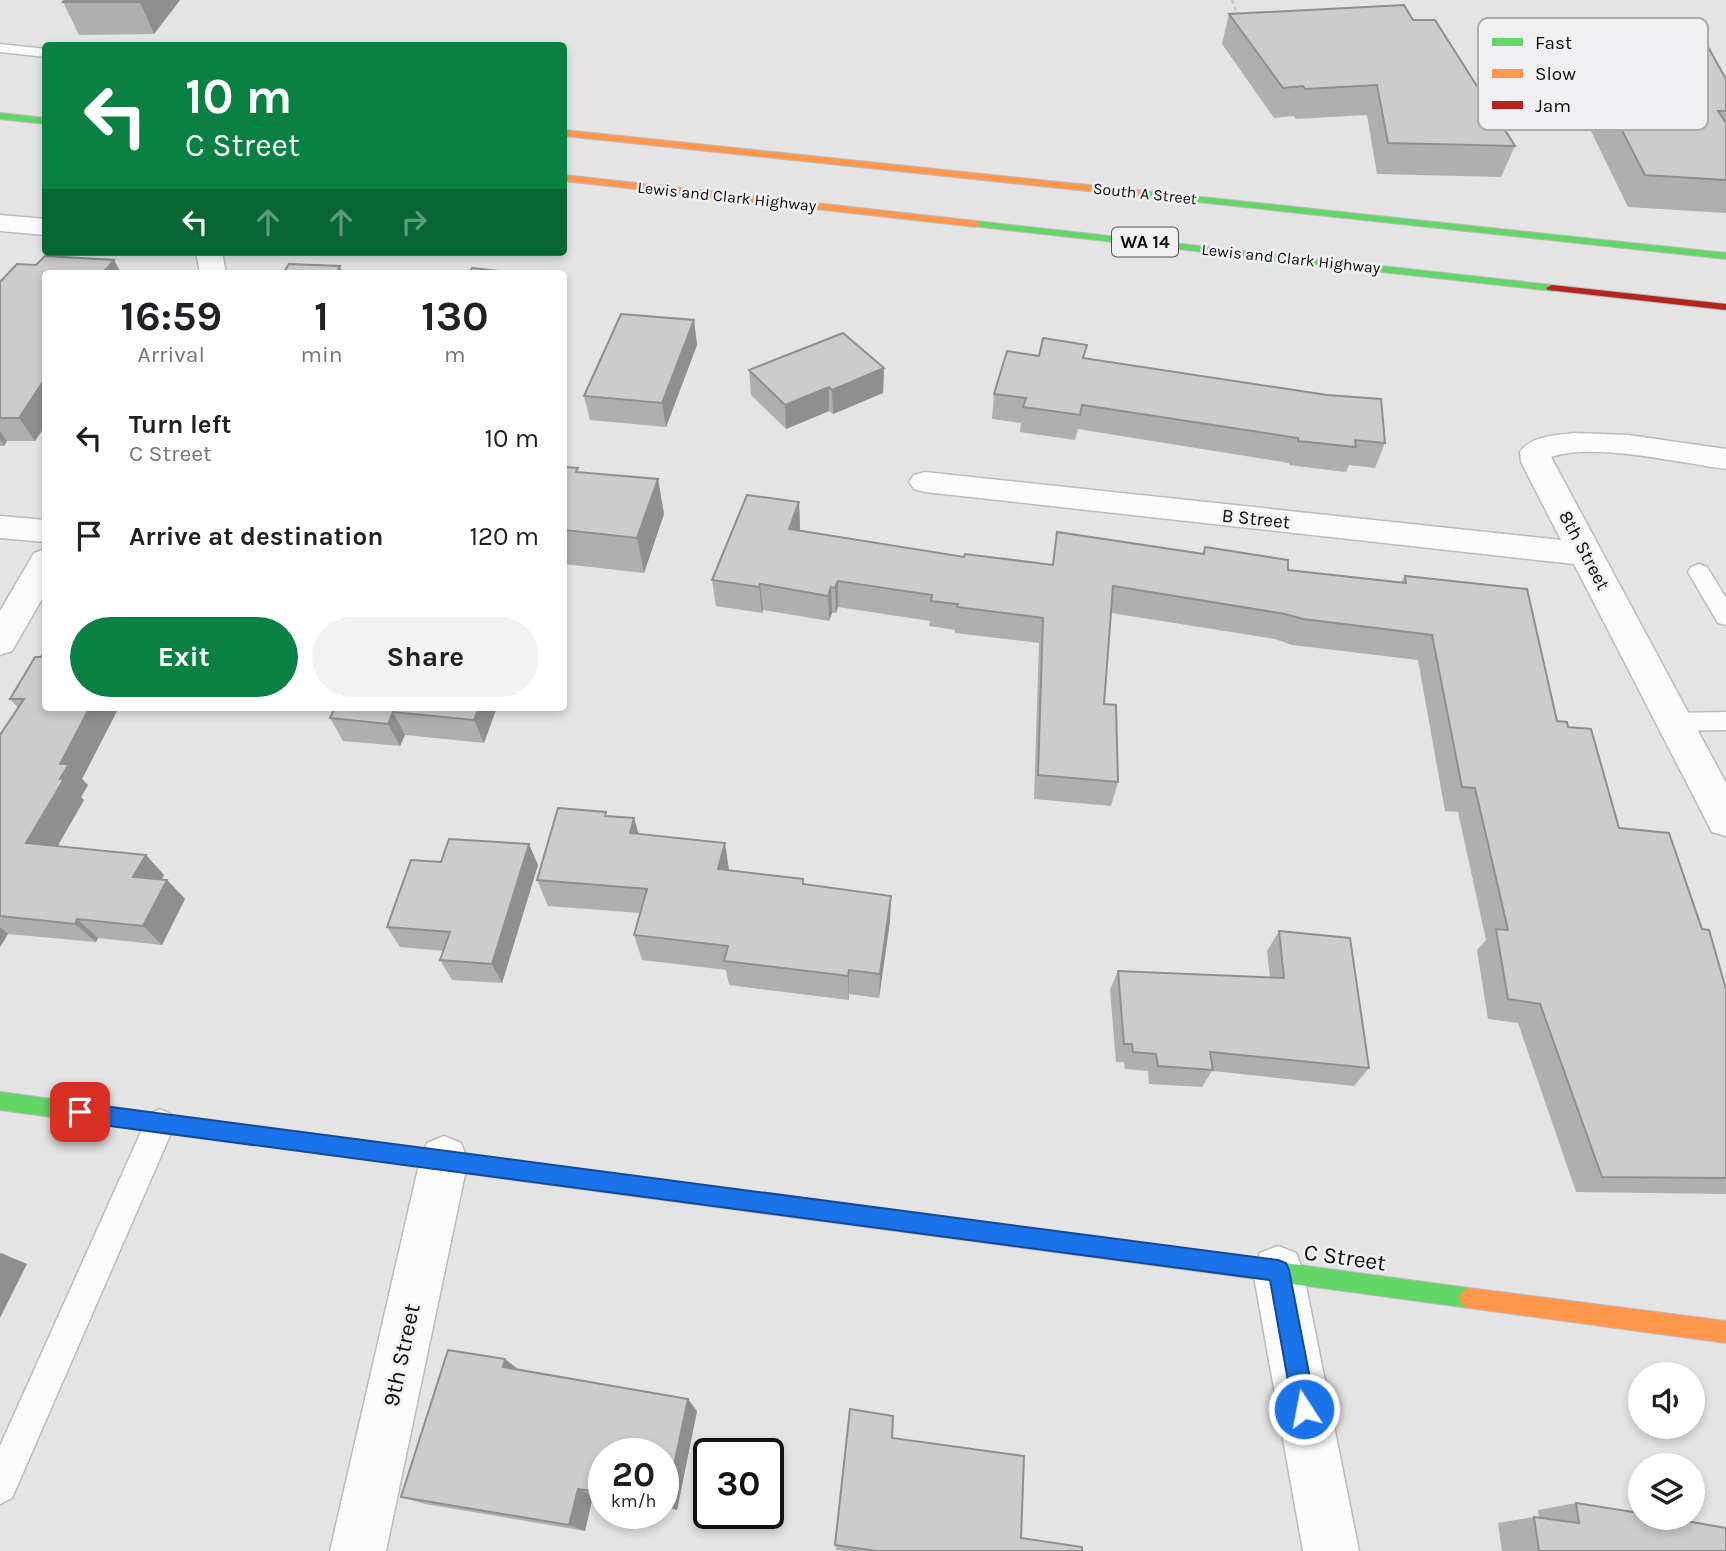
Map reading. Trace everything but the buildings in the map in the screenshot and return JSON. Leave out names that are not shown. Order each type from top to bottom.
[{"type":"main road","points":[[0,116],[42,121]]},
{"type":"main road","name":"South A Street","points":[[567,133],[1726,256]]},
{"type":"main road","name":"Lewis and Clark Highway","points":[[567,178],[1726,307]]},
{"type":"main road","name":"C Street","points":[[0,1101],[1726,1332]]},
{"type":"street","points":[[0,223],[42,227]]},
{"type":"street","name":"8th Street","points":[[1726,459],[1593,443],[1546,446],[1535,452],[1537,462],[1726,820]]},
{"type":"street","name":"B Street","points":[[925,482],[1587,554]]},
{"type":"street","points":[[0,527],[42,531]]},
{"type":"street","points":[[0,642],[42,568]]},
{"type":"street","name":"9th Street","points":[[358,1551],[444,1160]]},
{"type":"street","points":[[1278,1270],[1331,1551]]},
{"type":"lane","points":[[0,48],[42,53]]},
{"type":"lane","points":[[1699,572],[1726,617]]},
{"type":"lane","points":[[1674,722],[1726,721]]},
{"type":"lane","points":[[0,1486],[160,1124]]},
{"type":"path","points":[[1232,0],[1242,24]]},
{"type":"traffic: fast","points":[[0,116],[42,121]]},
{"type":"traffic: fast","points":[[1145,194],[1726,256]]},
{"type":"traffic: fast","points":[[976,224],[1552,288]]},
{"type":"traffic: fast","points":[[0,1101],[617,1184]]},
{"type":"traffic: fast","points":[[1129,1252],[1469,1298]]},
{"type":"traffic: slow","points":[[567,133],[1145,194]]},
{"type":"traffic: slow","points":[[567,178],[976,224]]},
{"type":"traffic: slow","points":[[617,1184],[1129,1252]]},
{"type":"traffic: slow","points":[[1469,1298],[1726,1332]]},
{"type":"traffic: jam","points":[[1552,288],[1726,307]]},
{"type":"route","points":[[80,1112],[1278,1270],[1304,1409]]}]
